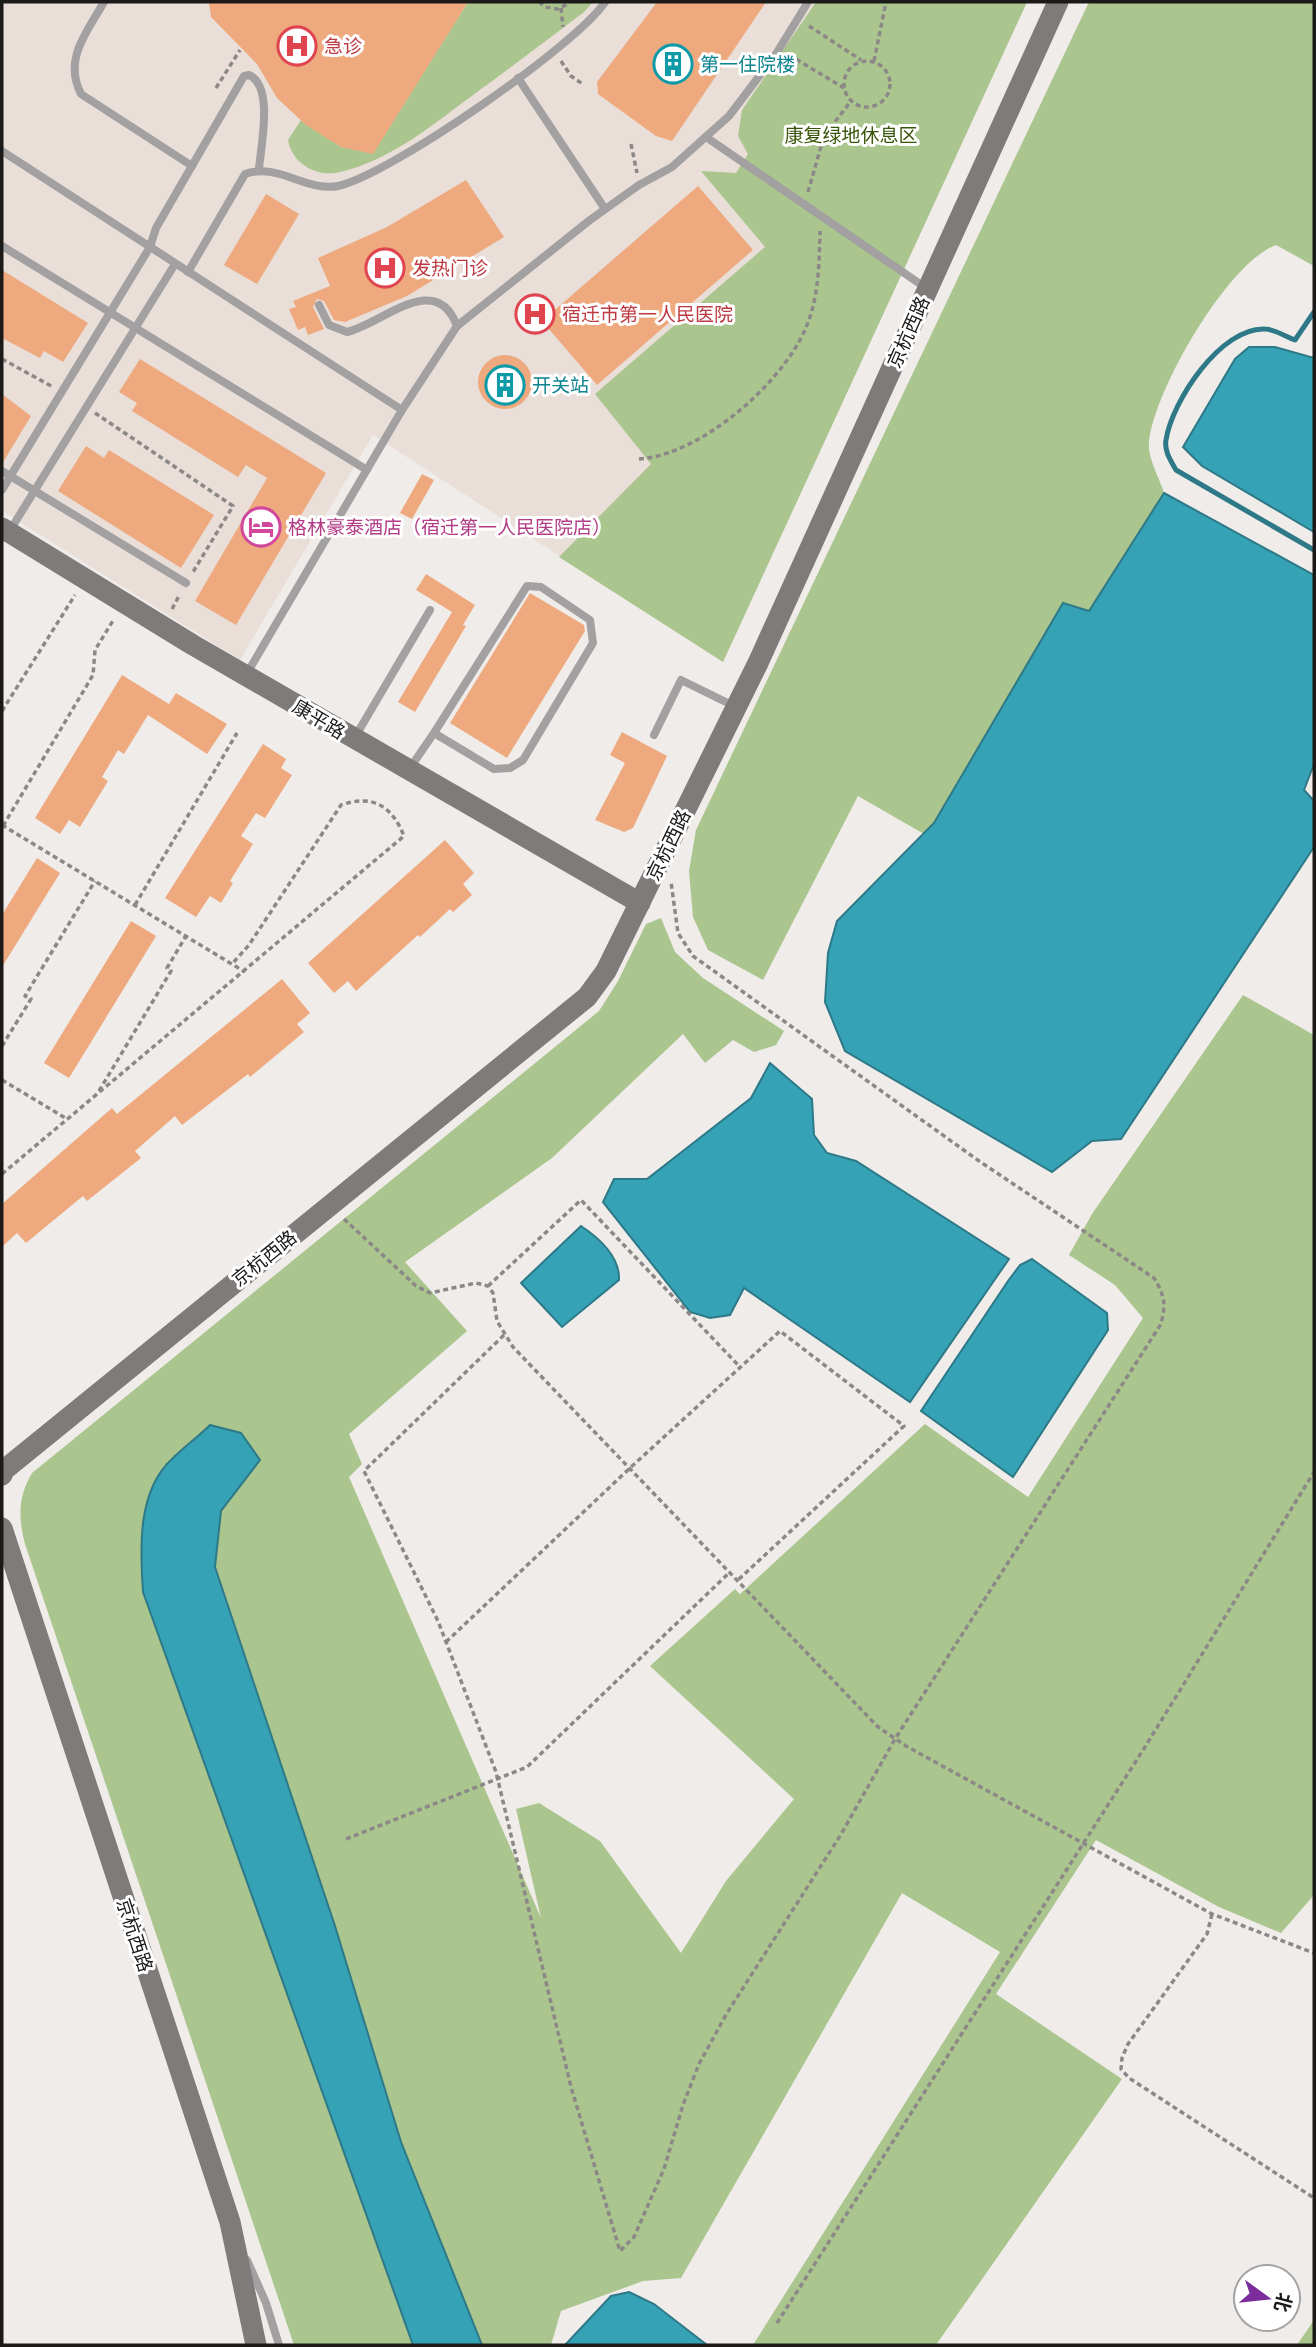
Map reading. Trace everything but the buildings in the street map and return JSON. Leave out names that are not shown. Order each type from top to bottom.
[{"type":"street","name":"京杭西路","points":[[2,1475],[4,1470],[587,997],[606,971],[734,706],[758,663],[1058,2]]},
{"type":"street","name":"康平路","points":[[5,530],[246,676],[640,903]]},
{"type":"street","name":"京杭西路","points":[[2,1528],[230,2222],[256,2345]]},
{"type":"lane","points":[[104,2],[78,48],[73,64],[74,81],[81,94],[192,166]]},
{"type":"lane","points":[[188,272],[245,174],[259,169],[324,188],[341,185],[404,153],[517,78],[554,51],[597,13],[605,2]]},
{"type":"lane","points":[[246,676],[402,410],[457,326],[605,209],[639,185],[673,167],[729,116],[779,49],[808,2]]},
{"type":"lane","points":[[2,490],[150,247],[156,228],[244,76],[249,75],[261,85],[264,97],[259,169]]},
{"type":"lane","points":[[517,78],[605,209]]},
{"type":"lane","points":[[706,137],[928,289]]},
{"type":"lane","points":[[2,151],[402,410]]},
{"type":"lane","points":[[2,246],[366,470]]},
{"type":"lane","points":[[5,530],[34,491],[175,264]]},
{"type":"lane","points":[[318,305],[329,325],[347,332],[407,304],[426,299],[442,303],[452,312],[457,326]]},
{"type":"lane","points":[[2,471],[186,583]]},
{"type":"lane","points":[[408,771],[527,586],[541,587],[590,620],[595,634],[593,643],[523,760],[510,768],[494,769],[434,733]]},
{"type":"lane","points":[[354,739],[430,610]]},
{"type":"lane","points":[[654,735],[681,680],[734,706]]},
{"type":"lane","points":[[230,2222],[266,2303],[279,2345]]},
{"type":"path","points":[[539,2],[545,7],[558,9],[571,2]]},
{"type":"path","points":[[874,61],[886,2]]},
{"type":"path","points":[[798,19],[863,62]]},
{"type":"path","points":[[779,49],[844,88],[851,101],[865,107],[880,104],[886,99],[890,77],[881,65],[874,61],[863,62],[847,73],[844,88]]},
{"type":"path","points":[[216,88],[240,50]]},
{"type":"path","points":[[554,51],[571,76],[583,85]]},
{"type":"path","points":[[808,207],[808,194],[824,136],[851,101]]},
{"type":"path","points":[[631,144],[639,185]]},
{"type":"path","points":[[639,459],[663,455],[715,428],[775,377],[804,331],[817,294],[820,215]]},
{"type":"path","points":[[2,359],[61,391]]},
{"type":"path","points":[[86,407],[233,506],[162,626]]},
{"type":"path","points":[[2,711],[86,579]]},
{"type":"path","points":[[124,602],[94,650],[93,675],[2,826],[245,972]]},
{"type":"path","points":[[135,905],[237,733]]},
{"type":"path","points":[[2,1174],[404,836],[389,808],[366,800],[341,805],[249,945],[232,964]]},
{"type":"path","points":[[504,1335],[364,1471],[446,1642],[498,1779],[570,2087],[620,2251],[634,2237],[664,2169],[683,2105],[699,2064],[727,2013],[840,1836],[895,1739],[1161,1324],[1166,1305],[1163,1293],[1154,1278],[979,1161],[692,956],[678,933],[665,852]]},
{"type":"path","points":[[2,1046],[31,999],[25,996],[95,881]]},
{"type":"path","points":[[98,1094],[172,971],[167,968],[186,936]]},
{"type":"path","points":[[2,1080],[67,1119]]},
{"type":"path","points":[[488,1286],[581,1200],[740,1367]]},
{"type":"path","points":[[330,1205],[416,1286],[429,1293],[476,1283],[488,1286],[493,1293],[497,1321],[504,1335],[878,1727],[895,1739],[1212,1914],[1314,1952]]},
{"type":"path","points":[[446,1642],[780,1331],[904,1426],[738,1580]]},
{"type":"path","points":[[777,2323],[1083,1843],[1314,1472]]},
{"type":"path","points":[[346,1839],[527,1767],[730,1572]]},
{"type":"path","points":[[1212,1914],[1207,1934],[1128,2044],[1121,2069],[1129,2078],[1314,2198]]},
{"type":"shaded area","name":"宿迁市第一人民医院","points":[[2,2],[1027,2],[723,662],[373,435],[240,660],[2,511]]},
{"type":"green space","points":[[468,2],[593,2],[584,12],[429,128],[395,150],[359,166],[331,173],[314,171],[294,156],[288,140],[301,120],[341,147],[373,153]]},
{"type":"green space","name":"康复绿地休息区","points":[[816,2],[1027,2],[723,662],[559,557],[651,464],[595,394],[765,247],[701,171],[736,173],[748,154],[738,136],[742,110]]},
{"type":"green space","points":[[1089,2],[1314,2],[1314,266],[1276,245],[1257,257],[1236,276],[1196,331],[1178,362],[1154,420],[1149,448],[1164,493],[1089,612],[1064,604],[934,823],[924,834],[858,796],[763,980],[708,950],[693,917],[689,871],[696,830]]},
{"type":"green space","points":[[661,918],[675,952],[703,978],[784,1031],[776,1045],[754,1052],[733,1040],[705,1063],[683,1034],[552,1158],[405,1262],[467,1331],[349,1434],[362,1464],[349,1477],[541,1918],[516,1809],[539,1803],[600,1841],[681,1953],[726,1881],[794,1799],[650,1666],[735,1589],[740,1594],[925,1424],[1028,1497],[1143,1318],[1115,1285],[1069,1255],[1092,1214],[1243,995],[1314,1035],[1314,1895],[1281,1933],[1219,1907],[1096,1840],[996,1994],[1122,2079],[936,2345],[753,2345],[1000,1952],[902,1893],[681,2278],[643,2281],[561,2311],[551,2345],[294,2345],[25,1544],[20,1516],[24,1490],[32,1473],[599,1011],[618,981],[646,924]]},
{"type":"green space","points":[[1314,2320],[1314,2345],[1297,2345]]},
{"type":"water","points":[[1249,347],[1275,347],[1314,358],[1314,532],[1202,466],[1183,447],[1235,359]]},
{"type":"water","points":[[1164,493],[1314,575],[1314,764],[1304,790],[1314,801],[1314,847],[1121,1139],[1092,1141],[1052,1172],[845,1051],[825,1002],[828,953],[837,921],[934,823],[1063,603],[1089,611]]},
{"type":"water","points":[[770,1063],[812,1099],[814,1135],[827,1153],[856,1161],[1009,1259],[910,1402],[744,1288],[730,1315],[710,1318],[690,1312],[603,1202],[614,1179],[647,1179],[751,1098]]},
{"type":"water","points":[[581,1226],[595,1236],[612,1256],[619,1280],[562,1327],[521,1283]]},
{"type":"water","points":[[1032,1259],[1107,1313],[1108,1330],[1013,1477],[921,1411],[1008,1281],[1020,1265]]},
{"type":"water","points":[[210,1425],[241,1433],[260,1460],[221,1511],[215,1567],[335,1926],[401,2142],[482,2345],[413,2345],[143,1592],[143,1520],[153,1486],[161,1471],[173,1458]]},
{"type":"water","points":[[629,2292],[654,2304],[707,2345],[565,2345],[611,2296]]},
{"type":"waterway","points":[[1314,312],[1295,340],[1265,329],[1248,332],[1216,353],[1188,387],[1170,424],[1166,440],[1168,456],[1176,470],[1314,550]]},
{"type":"place","name":"急诊","points":[[297,46]]},
{"type":"place","name":"第一住院楼","points":[[673,64]]},
{"type":"place","name":"发热门诊","points":[[385,268]]},
{"type":"place","name":"宿迁市第一人民医院","points":[[535,314]]},
{"type":"place","name":"开关站","points":[[505,385]]},
{"type":"place","name":"格林豪泰酒店（宿迁第一人民医院店）","points":[[261,527]]}]
